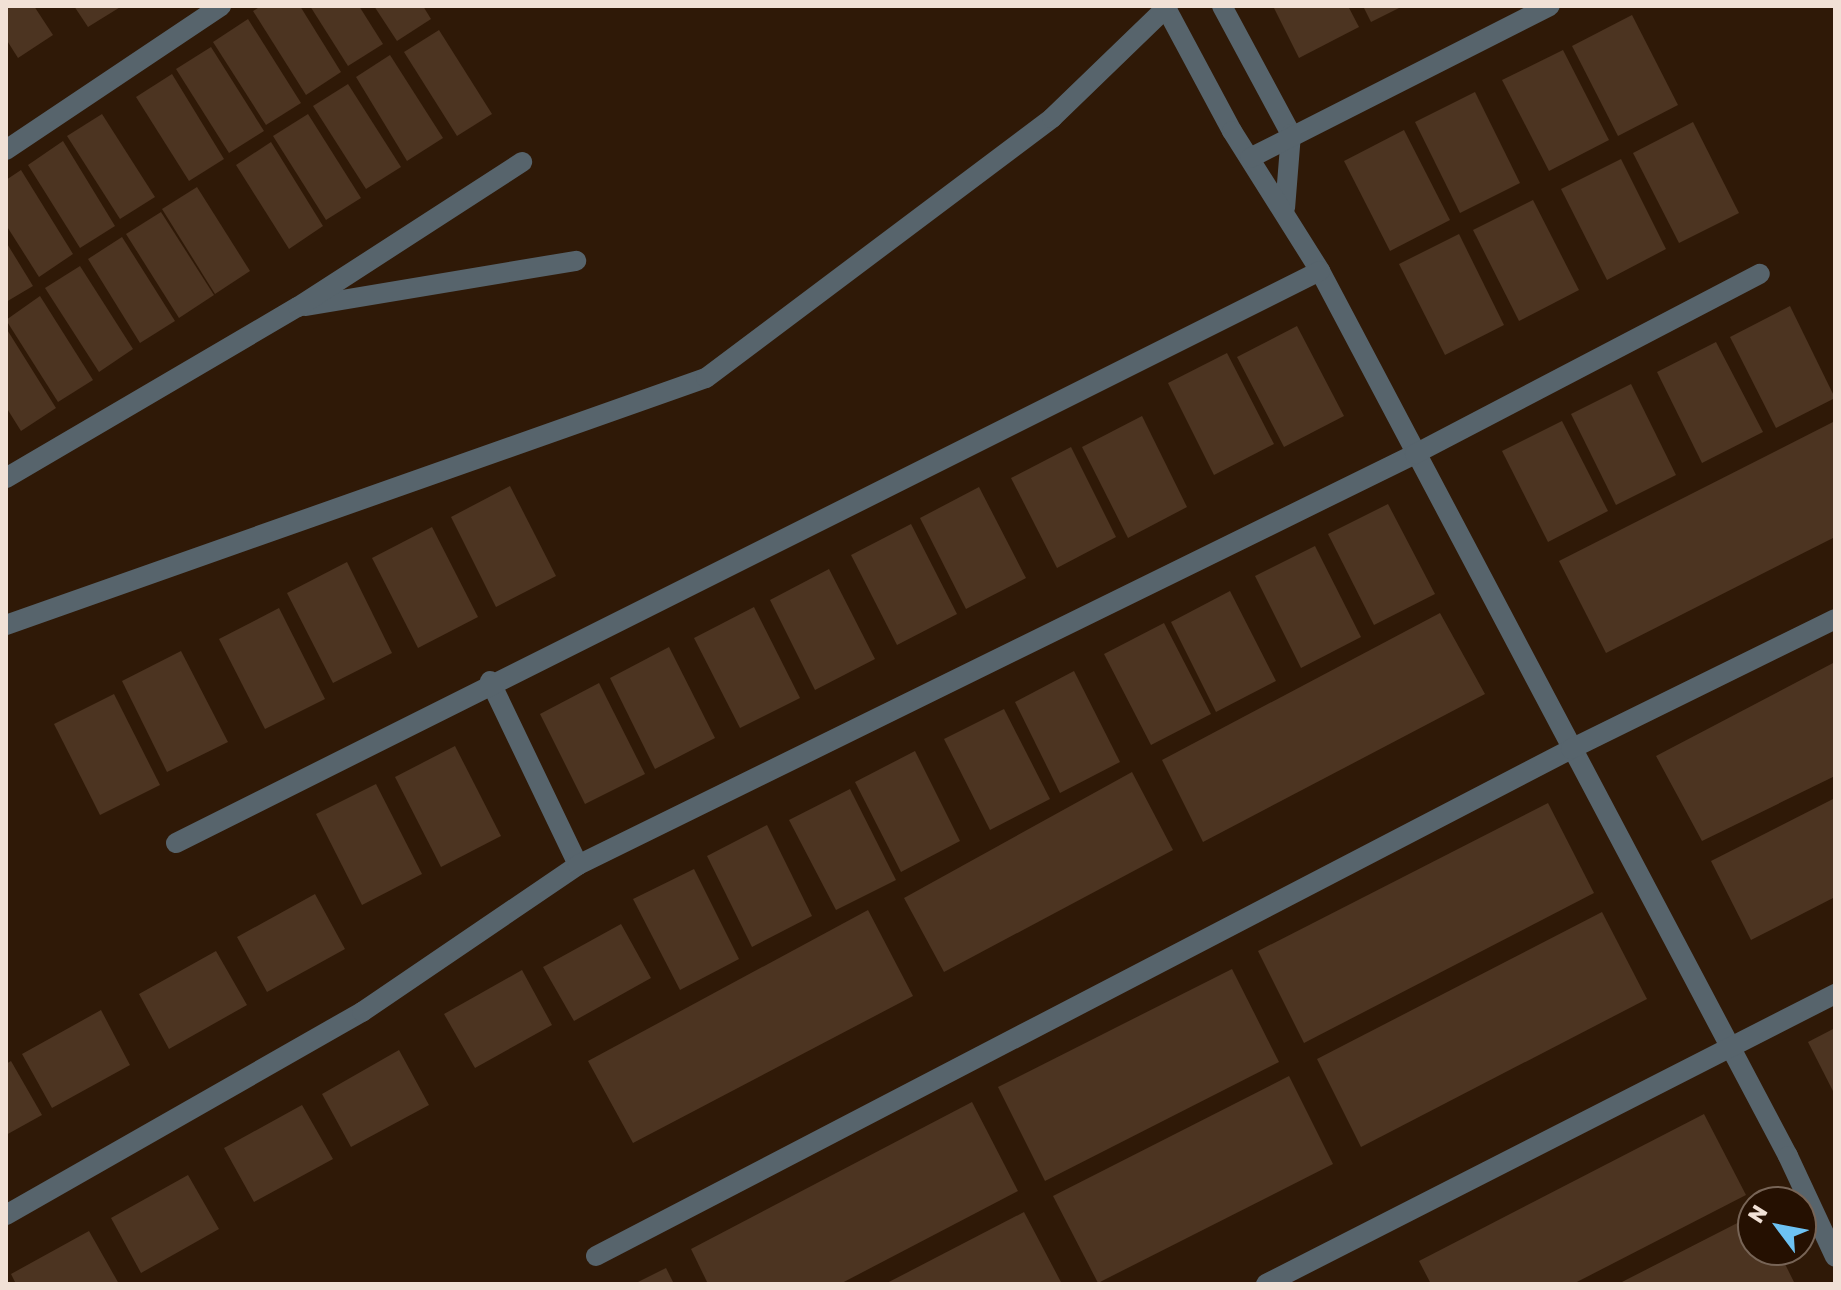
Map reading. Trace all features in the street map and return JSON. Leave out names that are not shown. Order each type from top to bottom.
[{"type":"street","points":[[6,150],[221,6]]},
{"type":"street","points":[[1222,6],[1291,134],[1285,208]]},
{"type":"street","points":[[1250,158],[1291,134],[1550,6]]},
{"type":"street","points":[[6,625],[706,378],[1052,118],[1167,7],[1250,158],[1285,208],[1320,271],[1727,1049],[1788,1156],[1835,1257]]},
{"type":"street","points":[[6,478],[298,307],[522,162]]},
{"type":"street","points":[[298,307],[576,261]]},
{"type":"street","points":[[176,843],[490,681],[1320,271]]},
{"type":"street","points":[[6,1215],[362,1012],[578,865],[1415,454],[1760,274]]},
{"type":"street","points":[[596,1256],[1571,749],[1835,619]]},
{"type":"street","points":[[490,681],[578,865]]},
{"type":"street","points":[[1266,1284],[1835,994]]},
{"type":"building","points":[[6,6],[34,6],[53,35],[18,58],[6,39]]},
{"type":"building","points":[[74,6],[122,6],[88,27]]},
{"type":"building","points":[[261,6],[300,6],[341,72],[306,95],[253,11]]},
{"type":"building","points":[[310,6],[359,6],[383,44],[348,66]]},
{"type":"building","points":[[374,6],[423,6],[431,19],[397,41]]},
{"type":"building","points":[[1273,6],[1348,6],[1359,27],[1299,58]]},
{"type":"building","points":[[1363,6],[1403,6],[1371,22]]},
{"type":"building","points":[[1632,15],[1678,105],[1618,136],[1572,46]]},
{"type":"building","points":[[248,19],[301,103],[266,125],[213,42]]},
{"type":"building","points":[[439,30],[492,114],[457,136],[404,52]]},
{"type":"building","points":[[211,47],[264,131],[229,153],[176,69]]},
{"type":"building","points":[[1563,50],[1609,140],[1549,171],[1502,80]]},
{"type":"building","points":[[390,55],[443,138],[407,161],[356,77]]},
{"type":"building","points":[[172,74],[224,159],[189,181],[136,97]]},
{"type":"building","points":[[348,84],[401,167],[366,189],[313,106]]},
{"type":"building","points":[[1475,92],[1520,183],[1460,213],[1415,122]]},
{"type":"building","points":[[102,114],[155,197],[120,219],[67,136]]},
{"type":"building","points":[[308,114],[361,198],[326,220],[273,136]]},
{"type":"building","points":[[1693,122],[1739,213],[1679,243],[1633,153]]},
{"type":"building","points":[[1404,130],[1450,220],[1390,251],[1344,161]]},
{"type":"building","points":[[63,141],[115,226],[80,248],[28,165]]},
{"type":"building","points":[[271,142],[323,226],[289,249],[236,165]]},
{"type":"building","points":[[1621,159],[1666,249],[1607,280],[1561,189]]},
{"type":"building","points":[[21,170],[73,254],[39,277],[6,225],[6,180]]},
{"type":"building","points":[[197,187],[250,271],[215,294],[162,209]]},
{"type":"building","points":[[1533,200],[1579,290],[1519,321],[1473,230]]},
{"type":"building","points":[[161,212],[214,295],[179,318],[126,234]]},
{"type":"building","points":[[1459,234],[1504,325],[1445,355],[1399,264]]},
{"type":"building","points":[[122,237],[175,321],[140,343],[88,259]]},
{"type":"building","points":[[6,242],[33,286],[6,302]]},
{"type":"building","points":[[80,266],[133,349],[99,372],[45,288]]},
{"type":"building","points":[[40,296],[93,380],[58,402],[6,320]]},
{"type":"building","points":[[1790,306],[1835,398],[1776,428],[1730,337]]},
{"type":"building","points":[[1297,326],[1344,416],[1284,447],[1237,357]]},
{"type":"building","points":[[6,328],[56,408],[21,431],[6,407]]},
{"type":"building","points":[[1716,342],[1763,432],[1702,463],[1657,372]]},
{"type":"building","points":[[1227,353],[1274,444],[1214,475],[1168,383]]},
{"type":"building","points":[[1631,384],[1676,475],[1616,505],[1571,414]]},
{"type":"building","points":[[1142,416],[1187,507],[1128,538],[1082,447]]},
{"type":"building","points":[[1562,421],[1608,511],[1548,542],[1502,451]]},
{"type":"building","points":[[1835,421],[1835,537],[1606,653],[1559,561]]},
{"type":"building","points":[[1071,447],[1116,537],[1057,568],[1011,478]]},
{"type":"building","points":[[510,486],[556,576],[496,607],[451,517]]},
{"type":"building","points":[[979,487],[1026,578],[966,609],[920,518]]},
{"type":"building","points":[[1388,504],[1435,594],[1374,625],[1328,534]]},
{"type":"building","points":[[911,524],[957,614],[897,645],[851,555]]},
{"type":"building","points":[[432,527],[478,617],[418,648],[372,558]]},
{"type":"building","points":[[1315,546],[1361,637],[1301,668],[1255,576]]},
{"type":"building","points":[[347,562],[392,653],[333,683],[287,593]]},
{"type":"building","points":[[829,569],[875,659],[815,690],[770,600]]},
{"type":"building","points":[[1230,591],[1276,681],[1216,712],[1171,622]]},
{"type":"building","points":[[754,607],[800,698],[740,728],[694,638]]},
{"type":"building","points":[[279,608],[325,699],[265,729],[219,639]]},
{"type":"building","points":[[1440,613],[1485,694],[1203,842],[1162,760]]},
{"type":"building","points":[[1164,623],[1211,714],[1151,745],[1104,654]]},
{"type":"building","points":[[669,647],[715,738],[655,769],[610,678]]},
{"type":"building","points":[[181,651],[228,742],[167,772],[122,681]]},
{"type":"building","points":[[1835,662],[1835,776],[1702,841],[1656,756]]},
{"type":"building","points":[[1074,671],[1120,762],[1060,793],[1015,702]]},
{"type":"building","points":[[599,683],[645,774],[585,804],[540,714]]},
{"type":"building","points":[[114,694],[160,785],[100,815],[54,724]]},
{"type":"building","points":[[1004,709],[1050,799],[990,830],[944,739]]},
{"type":"building","points":[[455,746],[501,836],[441,867],[395,777]]},
{"type":"building","points":[[915,751],[960,841],[901,872],[855,782]]},
{"type":"building","points":[[1132,772],[1173,850],[944,972],[904,898]]},
{"type":"building","points":[[376,784],[422,874],[362,905],[316,814]]},
{"type":"building","points":[[850,789],[896,880],[836,910],[789,820]]},
{"type":"building","points":[[1835,798],[1835,897],[1751,940],[1711,861]]},
{"type":"building","points":[[1548,803],[1594,893],[1304,1043],[1258,951]]},
{"type":"building","points":[[767,825],[812,916],[752,947],[707,856]]},
{"type":"building","points":[[694,869],[739,959],[680,990],[633,899]]},
{"type":"building","points":[[315,894],[345,949],[267,992],[237,937]]},
{"type":"building","points":[[868,910],[913,996],[633,1143],[588,1061]]},
{"type":"building","points":[[1602,912],[1647,999],[1361,1147],[1317,1059]]},
{"type":"building","points":[[621,924],[651,978],[574,1021],[543,967]]},
{"type":"building","points":[[216,951],[247,1005],[169,1049],[139,994]]},
{"type":"building","points":[[1232,969],[1279,1062],[1045,1181],[998,1087]]},
{"type":"building","points":[[522,970],[552,1025],[475,1068],[444,1014]]},
{"type":"building","points":[[101,1010],[130,1065],[52,1108],[22,1054]]},
{"type":"building","points":[[1835,1028],[1835,1095],[1808,1042]]},
{"type":"building","points":[[399,1050],[429,1105],[351,1147],[322,1094]]},
{"type":"building","points":[[11,1061],[42,1115],[6,1135],[6,1064]]},
{"type":"building","points":[[1289,1076],[1333,1164],[1098,1283],[1053,1196]]},
{"type":"building","points":[[972,1102],[1018,1191],[840,1284],[708,1284],[691,1249]]},
{"type":"building","points":[[302,1105],[333,1159],[254,1202],[224,1148]]},
{"type":"building","points":[[1704,1114],[1741,1186],[1737,1186],[1737,1200],[1573,1284],[1431,1284],[1419,1261]]},
{"type":"building","points":[[188,1175],[219,1229],[141,1273],[111,1218]]},
{"type":"building","points":[[1024,1212],[1062,1284],[885,1284]]},
{"type":"building","points":[[1737,1223],[1737,1266],[1786,1266],[1795,1284],[1618,1284]]},
{"type":"building","points":[[89,1231],[119,1284],[16,1284],[11,1274]]},
{"type":"building","points":[[666,1268],[674,1284],[634,1284]]}]
